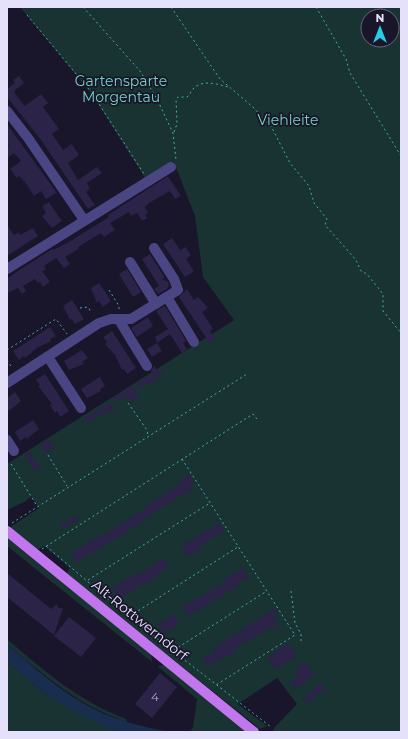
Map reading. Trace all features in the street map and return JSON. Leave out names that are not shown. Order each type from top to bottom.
[{"type":"main road","name":"Alt-Rottwerndorf","points":[[10,527],[36,553],[254,732]]},
{"type":"street","points":[[7,111],[28,138],[84,220]]},
{"type":"street","points":[[7,269],[171,166]]},
{"type":"street","points":[[7,383],[104,320],[132,319],[178,290],[174,279],[154,248]]},
{"type":"street","points":[[130,262],[156,304]]},
{"type":"street","points":[[167,297],[194,342]]},
{"type":"street","points":[[119,320],[147,366]]},
{"type":"street","points":[[48,356],[81,408]]},
{"type":"street","points":[[7,440],[14,451]]},
{"type":"path","points":[[83,7],[140,71],[156,97],[173,133],[176,162],[171,166]]},
{"type":"path","points":[[171,7],[220,79],[254,108],[272,128],[290,163],[309,186],[314,203],[327,219],[325,225],[356,260],[361,271],[367,274],[383,294],[383,311],[401,333]]},
{"type":"path","points":[[316,7],[346,59],[350,73],[401,156]]},
{"type":"path","points":[[27,15],[92,93],[149,181]]},
{"type":"path","points":[[173,133],[177,124],[176,99],[178,97],[187,97],[193,89],[202,84],[212,82],[229,87]]},
{"type":"path","points":[[109,290],[119,306],[119,320]]},
{"type":"path","points":[[80,308],[88,307],[91,312]]},
{"type":"path","points":[[7,350],[56,319],[71,341]]},
{"type":"path","points":[[7,360],[17,376]]},
{"type":"path","points":[[10,527],[37,507],[247,374]]},
{"type":"path","points":[[128,403],[148,430],[148,436]]},
{"type":"path","points":[[36,553],[253,414],[257,419]]},
{"type":"path","points":[[48,455],[68,487]]},
{"type":"path","points":[[182,459],[295,635],[216,685]]},
{"type":"path","points":[[11,464],[37,507]]},
{"type":"path","points":[[88,581],[211,502]]},
{"type":"path","points":[[46,546],[130,617],[271,727]]},
{"type":"path","points":[[130,617],[239,547]]},
{"type":"path","points":[[173,650],[267,591]]},
{"type":"path","points":[[291,591],[295,623],[300,634],[301,641]]},
{"type":"green space","points":[[20,7],[401,7],[401,732],[273,732],[274,728],[297,704],[277,678],[238,704],[267,726],[260,729],[66,574],[70,568],[44,546],[37,550],[10,529],[12,526],[39,508],[31,496],[26,501],[7,510],[7,464],[234,320],[203,277],[195,216],[174,162],[150,178],[145,178],[91,93]]},
{"type":"green space","points":[[7,538],[151,653],[152,662],[7,546]]},
{"type":"green space","points":[[7,639],[63,685],[108,712],[126,719],[127,722],[93,708],[63,689],[7,644]]},
{"type":"green space","points":[[7,661],[44,693],[110,729],[124,732],[7,732]]},
{"type":"green space","points":[[164,665],[248,732],[190,732],[193,727],[197,699],[157,666]]},
{"type":"water","points":[[7,644],[53,683],[93,709],[114,718],[170,732],[124,732],[110,729],[75,712],[44,693],[7,661]]},
{"type":"building","points":[[19,76],[24,83],[14,91],[16,95],[25,106],[41,94],[48,103],[43,107],[59,129],[52,134],[63,150],[72,144],[79,155],[68,163],[78,180],[97,167],[102,173],[87,183],[90,189],[86,192],[95,205],[88,209],[41,140],[7,97],[7,89],[15,83],[13,80]]},
{"type":"building","points":[[7,124],[56,193],[46,199],[41,191],[34,196],[25,182],[19,176],[17,178],[10,169],[21,161],[14,153],[7,158],[7,148],[9,146],[7,143]]},
{"type":"building","points":[[168,176],[181,196],[175,199],[170,191],[149,203],[145,207],[148,213],[145,215],[147,218],[142,221],[137,213],[131,216],[129,212],[110,223],[115,230],[104,237],[101,233],[78,247],[79,249],[65,257],[70,264],[64,268],[56,258],[44,266],[46,269],[42,271],[50,282],[43,287],[40,282],[38,283],[35,279],[23,286],[26,291],[22,294],[18,288],[7,293],[7,279],[18,271],[52,249],[53,250],[67,243],[109,217],[108,215]]},
{"type":"building","points":[[49,202],[62,221],[52,228],[42,216],[46,213],[42,206]]},
{"type":"building","points":[[7,225],[14,235],[19,232],[20,235],[33,228],[38,236],[7,256]]},
{"type":"building","points":[[172,238],[180,250],[186,247],[191,255],[186,259],[194,271],[185,277],[163,244]]},
{"type":"building","points":[[150,254],[165,278],[162,279],[168,282],[169,285],[167,289],[158,294],[154,289],[159,286],[142,259]]},
{"type":"building","points":[[127,269],[141,292],[133,297],[119,274]]},
{"type":"building","points":[[99,283],[111,301],[103,307],[99,301],[97,303],[91,288]]},
{"type":"building","points":[[187,289],[194,300],[198,297],[208,308],[202,312],[213,329],[210,331],[215,339],[209,342],[179,297]]},
{"type":"building","points":[[72,300],[84,319],[75,324],[72,319],[70,320],[63,306]]},
{"type":"building","points":[[165,306],[186,341],[183,343],[187,349],[182,353],[170,334],[157,343],[155,337],[168,329],[156,311]]},
{"type":"building","points":[[148,317],[153,326],[137,337],[131,328]]},
{"type":"building","points":[[50,327],[56,336],[50,339],[51,341],[37,348],[25,358],[24,356],[19,360],[13,351]]},
{"type":"building","points":[[112,331],[136,368],[127,374],[124,369],[122,370],[115,355],[105,344],[107,342],[103,337]]},
{"type":"building","points":[[157,343],[162,351],[152,357],[147,349]]},
{"type":"building","points":[[82,350],[88,358],[82,362],[84,364],[69,370],[64,361]]},
{"type":"building","points":[[154,365],[157,371],[161,369],[163,373],[156,378],[157,380],[139,388],[136,384],[153,374],[151,371]]},
{"type":"building","points":[[45,374],[69,411],[60,417],[57,411],[55,413],[50,405],[52,404],[38,386],[40,385],[36,380]]},
{"type":"building","points":[[100,377],[105,386],[100,389],[101,391],[87,398],[81,389]]},
{"type":"building","points":[[133,386],[139,396],[131,402],[125,397],[116,402],[114,398]]},
{"type":"building","points":[[15,392],[21,401],[9,411],[7,408],[7,398]]},
{"type":"building","points":[[111,403],[115,408],[88,423],[84,418]]},
{"type":"building","points":[[33,420],[39,429],[27,439],[26,437],[20,441],[15,432]]},
{"type":"building","points":[[49,440],[54,448],[46,452],[41,445]]},
{"type":"building","points":[[29,452],[39,468],[35,471],[25,455]]},
{"type":"building","points":[[190,474],[195,482],[189,485],[192,489],[76,563],[71,554],[99,535],[100,537],[146,508],[145,506],[167,493],[181,481],[180,480]]},
{"type":"building","points":[[77,515],[79,519],[63,529],[60,525]]},
{"type":"building","points":[[220,523],[224,530],[201,546],[202,548],[187,557],[181,547],[184,546],[183,544]]},
{"type":"building","points":[[164,558],[169,566],[150,581],[118,600],[113,591],[115,590],[113,587],[137,573],[138,575]]},
{"type":"building","points":[[243,568],[248,577],[241,581],[240,585],[188,616],[182,606],[225,583],[223,580]]},
{"type":"building","points":[[7,573],[51,609],[57,604],[58,608],[63,608],[54,635],[7,597]]},
{"type":"building","points":[[274,609],[277,614],[273,617],[278,624],[235,648],[237,651],[207,666],[202,658],[212,653],[212,651],[217,648],[216,646]]},
{"type":"building","points":[[174,614],[178,624],[164,634],[158,624]]},
{"type":"building","points":[[69,617],[96,638],[81,657],[54,636]]},
{"type":"building","points":[[288,643],[297,656],[276,670],[267,657]]},
{"type":"building","points":[[304,662],[314,674],[296,690],[290,683],[298,676],[294,672]]},
{"type":"building","points":[[160,673],[177,687],[152,718],[135,704]]},
{"type":"building","points":[[321,683],[325,688],[307,703],[303,699]]},
{"type":"park label","name":"Gartensparte Morgentau","points":[[121,90]]},
{"type":"park label","name":"Viehleite","points":[[288,120]]}]
